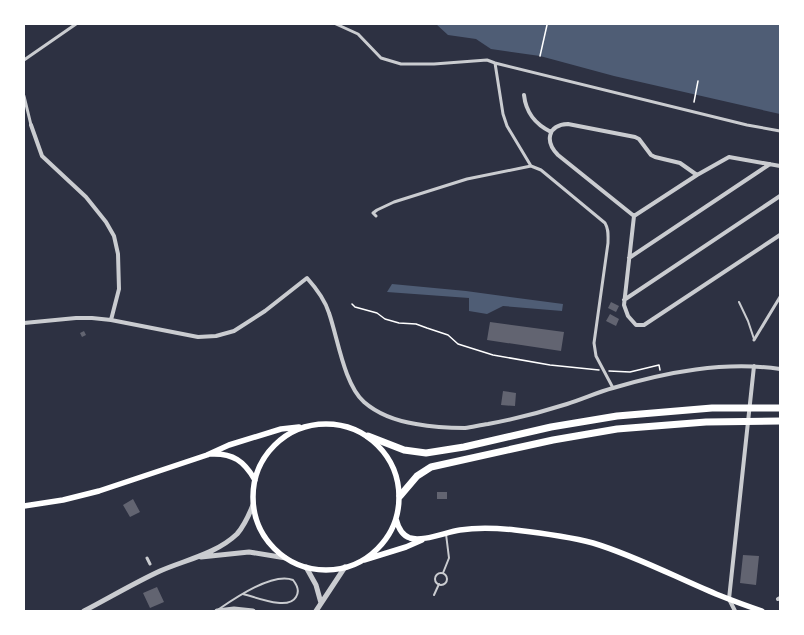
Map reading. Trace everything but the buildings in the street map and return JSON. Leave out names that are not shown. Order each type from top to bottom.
[{"type":"highway","points":[[368,436],[404,450],[434,452],[550,427],[617,416],[674,410],[743,407],[780,408]]},
{"type":"highway","points":[[400,496],[412,481],[422,472],[431,467],[553,440],[594,433],[678,423],[742,420],[780,421]]},
{"type":"main road","points":[[24,506],[63,500],[99,491],[207,455],[229,445],[281,429],[321,423],[340,425],[357,430],[368,436],[378,445],[394,468],[398,482],[400,496],[396,519],[384,542],[362,561]]},
{"type":"main road","points":[[309,425],[296,430],[276,444],[261,463],[255,480],[253,505],[262,531],[275,549],[286,558],[306,567],[323,570],[345,567],[406,547],[427,538],[446,533],[480,528],[501,528],[559,535],[588,542],[628,555],[729,599],[762,611]]},
{"type":"main road","points":[[207,455],[220,454],[234,457],[247,468],[255,480]]},
{"type":"main road","points":[[396,519],[400,530],[406,536],[415,539],[427,538]]},
{"type":"street","points":[[24,60],[76,24]]},
{"type":"street","points":[[336,24],[358,34],[381,58],[401,64],[434,64],[487,60],[747,125],[780,131]]},
{"type":"street","points":[[495,63],[503,114],[507,126],[531,166],[540,170],[605,223],[609,230],[594,343],[596,356],[613,388]]},
{"type":"street","points":[[524,95],[529,114],[539,125],[551,132]]},
{"type":"street","points":[[24,96],[42,156],[86,197],[106,222],[114,236],[118,254],[119,288],[111,320]]},
{"type":"street","points":[[634,216],[554,151],[549,140],[551,132],[559,125],[568,124],[635,136],[651,155],[680,162],[697,175]]},
{"type":"street","points":[[634,216],[727,157],[780,166]]},
{"type":"street","points":[[629,258],[770,164]]},
{"type":"street","points":[[376,216],[373,213],[394,202],[467,179],[531,166]]},
{"type":"street","points":[[624,300],[780,196]]},
{"type":"street","points":[[634,216],[624,300],[625,311],[632,322],[636,325],[644,325],[780,235]]},
{"type":"street","points":[[24,323],[92,318],[111,320],[198,337],[216,336],[234,331],[265,311],[307,278],[320,294],[329,312],[350,382],[357,395],[380,414],[398,420],[427,426],[465,428],[512,419],[567,404],[613,388],[662,376],[710,367],[754,366],[780,369]]},
{"type":"street","points":[[754,340],[780,297]]},
{"type":"street","points":[[735,611],[729,599],[754,366]]},
{"type":"street","points":[[198,558],[221,545],[236,534],[244,524],[253,505]]},
{"type":"street","points":[[84,611],[150,576],[198,558],[249,552],[286,558]]},
{"type":"street","points":[[147,558],[150,564]]},
{"type":"street","points":[[306,567],[316,585],[321,603]]},
{"type":"street","points":[[316,611],[345,567]]},
{"type":"street","points":[[216,611],[234,609],[253,611]]},
{"type":"lane","points":[[739,302],[748,320],[754,340]]},
{"type":"lane","points":[[443,573],[448,558],[446,533]]},
{"type":"lane","points":[[439,584],[444,584],[447,581],[446,575],[443,573]]},
{"type":"lane","points":[[439,584],[436,582],[436,576],[443,573]]},
{"type":"lane","points":[[216,611],[232,600],[243,594],[262,584],[283,578],[293,580],[298,589],[298,593],[294,600],[285,604],[243,594]]},
{"type":"lane","points":[[434,595],[439,584]]},
{"type":"path","points":[[540,56],[546,25]]},
{"type":"path","points":[[694,102],[698,81]]},
{"type":"path","points":[[352,304],[355,307],[376,313],[385,319],[399,323],[416,324],[448,335],[458,344],[493,355],[550,365],[604,371],[630,372],[659,365],[662,376]]},
{"type":"water","points":[[436,24],[780,24],[780,114],[614,76],[540,56],[491,49],[476,39],[448,35]]},
{"type":"water","points":[[392,284],[466,291],[563,304],[562,311],[503,306],[487,314],[469,311],[469,298],[387,292]]}]
